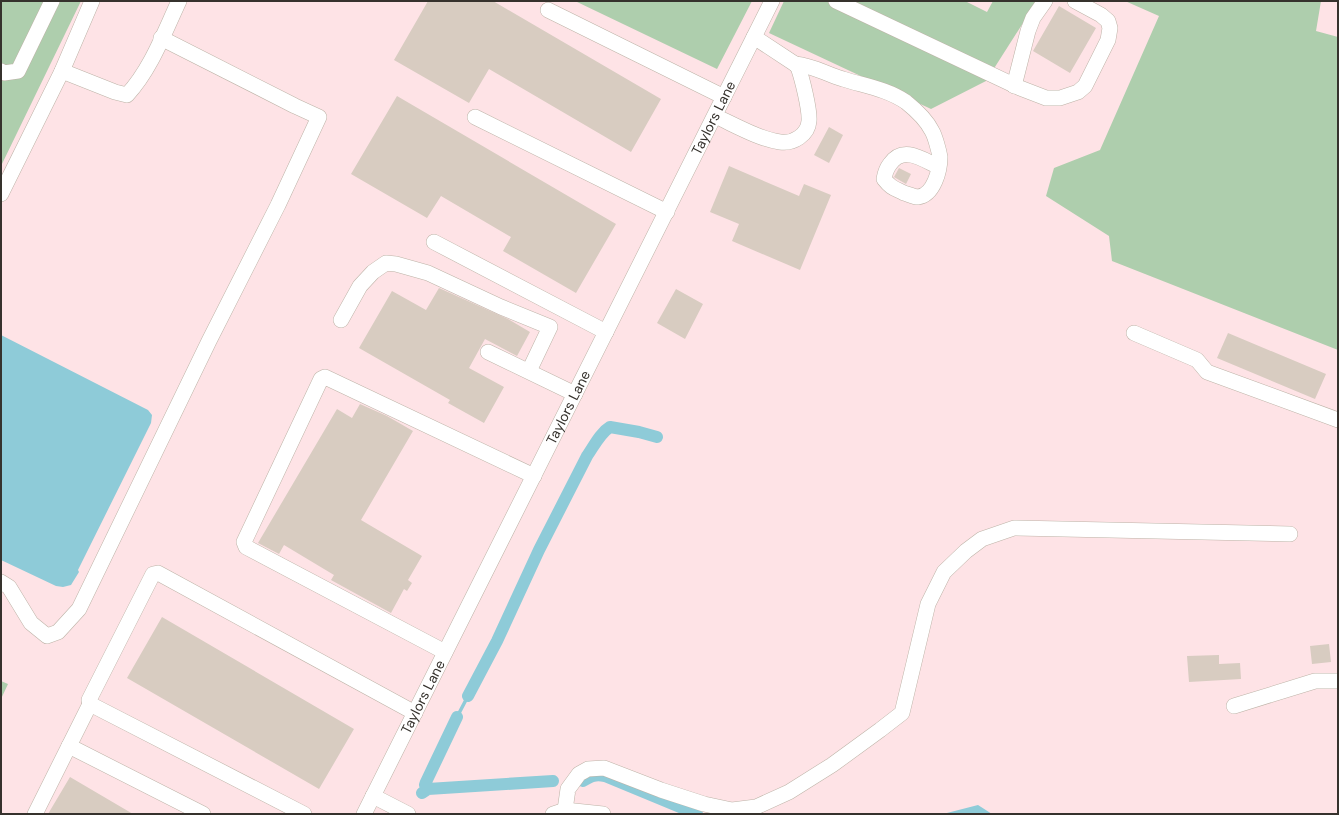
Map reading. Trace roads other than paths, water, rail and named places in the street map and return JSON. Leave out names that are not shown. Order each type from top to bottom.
[{"type":"street","points":[[1,72],[18,71],[52,1]]},
{"type":"street","points":[[1,194],[62,70],[92,1]]},
{"type":"street","points":[[62,70],[115,92],[127,95],[135,86],[149,62],[179,1]]},
{"type":"street","name":"Taylors Lane","points":[[364,814],[772,1]]},
{"type":"street","points":[[836,1],[1017,87],[1046,98],[1060,98],[1078,92],[1084,86],[1108,40],[1110,28],[1108,21],[1075,1]]},
{"type":"street","points":[[1017,87],[1028,31],[1033,18],[1045,1]]},
{"type":"street","points":[[548,10],[724,97]]},
{"type":"street","points":[[714,116],[762,137],[780,142],[788,143],[796,140],[803,135],[807,129],[809,121],[800,72],[795,64],[754,37]]},
{"type":"street","points":[[1,582],[9,587],[31,623],[47,636],[58,632],[79,609],[278,205],[319,117],[161,38]]},
{"type":"street","points":[[795,64],[807,65],[842,79],[886,91],[905,102],[924,118],[933,132],[940,157],[939,167]]},
{"type":"street","points":[[475,117],[667,212]]},
{"type":"street","points":[[434,242],[606,332]]},
{"type":"street","points":[[342,320],[360,286],[373,272],[386,263],[428,272],[500,307],[550,328],[529,371]]},
{"type":"street","points":[[1134,333],[1197,360],[1207,372],[1338,420]]},
{"type":"street","points":[[488,352],[575,394]]},
{"type":"street","points":[[445,652],[246,547],[244,542],[321,379],[325,377],[534,476]]},
{"type":"street","points":[[603,814],[559,812],[568,789],[579,774],[588,769],[604,768],[661,790],[704,804],[732,810],[756,807],[789,792],[832,765],[902,713],[928,604],[944,572],[966,551],[982,539],[1014,528],[1290,534]]},
{"type":"street","points":[[34,814],[90,704],[89,700],[153,574],[158,573],[415,713]]},
{"type":"street","points":[[1234,706],[1315,681],[1338,681]]},
{"type":"street","points":[[90,704],[304,814]]},
{"type":"street","points":[[69,746],[203,814]]},
{"type":"street","points":[[373,796],[408,814]]},
{"type":"water","points":[[1,335],[148,410],[152,415],[151,423],[78,570],[79,572],[71,585],[63,587],[56,586],[1,560]]},
{"type":"water","points":[[978,805],[992,814],[943,814]]},
{"type":"waterway","points":[[468,696],[497,641],[539,550],[587,456],[597,440],[610,427],[657,437]]},
{"type":"waterway","points":[[457,717],[468,696]]},
{"type":"waterway","points":[[428,789],[425,785],[426,782],[457,717]]},
{"type":"waterway","points":[[583,781],[593,776],[605,776],[697,814]]},
{"type":"waterway","points":[[422,793],[428,789],[553,781]]}]
